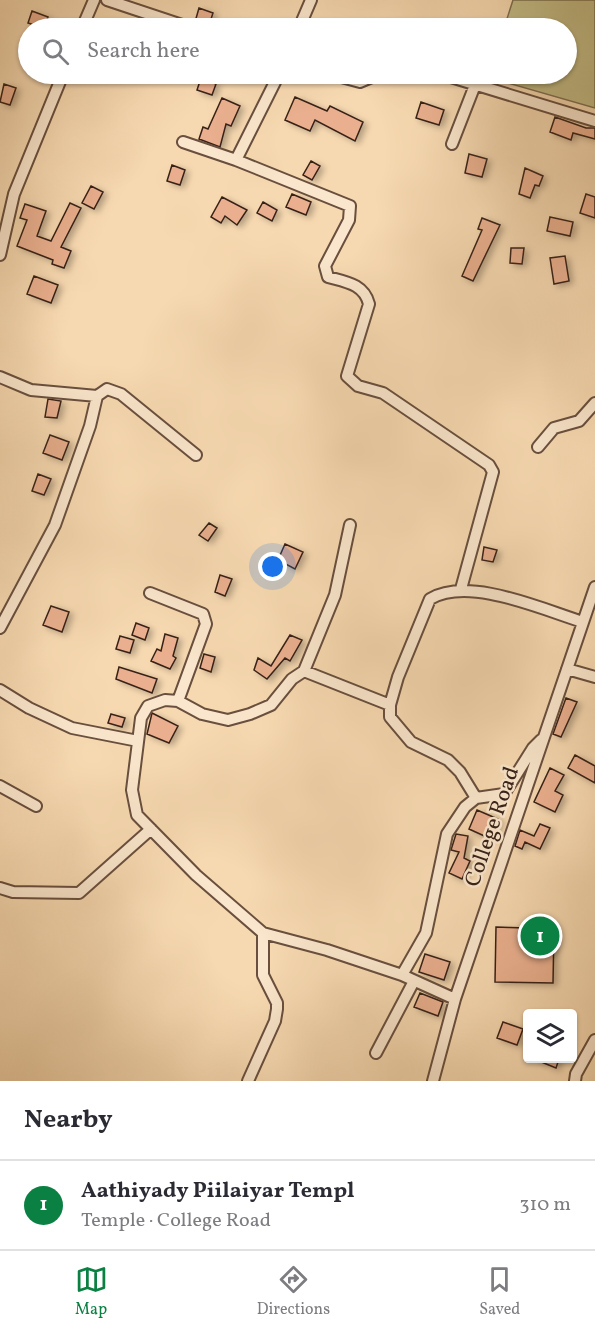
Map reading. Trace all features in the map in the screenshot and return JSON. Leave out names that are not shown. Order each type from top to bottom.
[{"type":"street","points":[[86,18],[94,0]]},
{"type":"street","points":[[107,0],[160,18]]},
{"type":"street","points":[[303,18],[311,0]]},
{"type":"street","points":[[0,255],[14,194],[59,84]]},
{"type":"street","points":[[236,160],[274,84]]},
{"type":"street","points":[[472,84],[595,121]]},
{"type":"street","points":[[452,144],[475,85]]},
{"type":"street","points":[[183,142],[236,160],[350,206],[349,220],[325,266],[328,277],[358,287],[366,295],[369,304],[347,376],[358,386],[382,393],[489,465],[493,472],[461,589]]},
{"type":"street","points":[[0,377],[31,390],[97,396],[107,389],[121,394],[196,455]]},
{"type":"street","points":[[0,628],[3,610],[55,525],[90,426],[97,396]]},
{"type":"street","points":[[538,447],[554,428],[579,421],[595,403]]},
{"type":"street","points":[[350,525],[335,595],[304,670],[292,679],[270,705],[228,720],[202,714],[178,701],[165,700],[148,706],[141,718],[132,790],[134,807],[137,815],[196,874],[263,933],[402,975],[455,999]]},
{"type":"street","name":"College Road","points":[[433,1081],[455,999],[595,587]]},
{"type":"street","points":[[476,798],[460,772],[448,760],[411,742],[390,717],[390,705],[430,599],[442,592],[461,589],[475,590],[583,622]]},
{"type":"street","points":[[150,592],[203,614],[207,624],[178,701]]},
{"type":"street","points":[[567,669],[595,677]]},
{"type":"street","points":[[304,670],[390,705]]},
{"type":"street","points":[[0,690],[29,708],[72,728],[138,741]]},
{"type":"street","points":[[402,975],[426,933],[447,834],[465,807],[476,798],[504,794],[533,748],[543,738]]},
{"type":"street","points":[[0,786],[36,806]]},
{"type":"street","points":[[0,888],[13,892],[79,893],[151,829]]},
{"type":"street","points":[[248,1081],[275,1021],[278,1003],[263,975],[263,933]]},
{"type":"street","points":[[376,1053],[414,981]]},
{"type":"street","points":[[575,1081],[576,1074],[595,1040]]},
{"type":"shaded area","points":[[513,0],[595,0],[595,108],[511,84],[577,84],[577,18],[507,18]]},
{"type":"building","points":[[199,8],[213,13],[211,18],[196,18]]},
{"type":"building","points":[[32,11],[48,17],[48,18],[30,18]]},
{"type":"building","points":[[4,84],[16,88],[10,105],[0,102]]},
{"type":"building","points":[[199,84],[216,84],[212,95],[197,90]]},
{"type":"building","points":[[295,97],[327,111],[330,106],[363,122],[355,141],[315,120],[310,131],[285,120]]},
{"type":"building","points":[[222,98],[240,106],[231,126],[226,124],[220,147],[199,139],[203,127],[208,129]]},
{"type":"building","points":[[421,102],[444,110],[439,125],[416,118]]},
{"type":"building","points":[[555,117],[586,128],[595,128],[595,139],[573,133],[571,140],[550,132]]},
{"type":"building","points":[[469,154],[487,159],[482,177],[465,173]]},
{"type":"building","points":[[311,161],[320,166],[312,180],[303,175]]},
{"type":"building","points":[[172,165],[185,170],[180,185],[167,181]]},
{"type":"building","points":[[525,168],[543,176],[539,186],[535,185],[530,198],[519,194]]},
{"type":"building","points":[[91,186],[103,192],[94,209],[82,203]]},
{"type":"building","points":[[292,194],[311,202],[306,215],[286,207]]},
{"type":"building","points":[[586,194],[595,197],[595,218],[580,213]]},
{"type":"building","points":[[222,197],[247,210],[237,225],[225,216],[221,223],[211,217]]},
{"type":"building","points":[[263,202],[277,210],[272,221],[257,213]]},
{"type":"building","points":[[70,203],[81,208],[61,247],[71,251],[64,268],[52,264],[53,260],[17,246],[27,220],[20,218],[25,204],[46,211],[37,236],[51,241]]},
{"type":"building","points":[[550,217],[573,222],[570,236],[547,231]]},
{"type":"building","points":[[482,218],[500,225],[473,281],[462,276],[482,230],[478,229]]},
{"type":"building","points":[[511,248],[524,248],[522,264],[510,263]]},
{"type":"building","points":[[565,256],[569,281],[554,284],[550,258]]},
{"type":"building","points":[[34,276],[58,285],[51,303],[27,294]]},
{"type":"building","points":[[48,399],[61,401],[57,418],[45,417]]},
{"type":"building","points":[[50,435],[69,442],[62,460],[43,453]]},
{"type":"building","points":[[38,474],[51,479],[44,495],[32,491]]},
{"type":"building","points":[[209,523],[217,528],[208,541],[199,535]]},
{"type":"building","points":[[285,544],[303,552],[295,569],[278,560]]},
{"type":"building","points":[[484,547],[497,550],[493,562],[482,560]]},
{"type":"building","points":[[220,575],[232,579],[225,596],[215,592]]},
{"type":"building","points":[[51,606],[69,612],[62,632],[43,625]]},
{"type":"building","points":[[136,623],[149,628],[145,640],[132,635]]},
{"type":"building","points":[[165,634],[178,638],[173,656],[176,658],[170,669],[151,661],[157,649],[161,651]]},
{"type":"building","points":[[290,635],[302,640],[290,661],[285,658],[267,679],[254,670],[258,658],[271,666]]},
{"type":"building","points":[[120,636],[134,640],[130,653],[116,649]]},
{"type":"building","points":[[204,654],[215,657],[211,672],[200,668]]},
{"type":"building","points":[[119,667],[157,679],[152,693],[116,679]]},
{"type":"building","points":[[566,698],[577,702],[561,737],[553,734]]},
{"type":"building","points":[[152,713],[178,726],[169,743],[147,734]]},
{"type":"building","points":[[111,714],[125,718],[122,727],[108,723]]},
{"type":"building","points":[[575,755],[595,766],[595,783],[568,768]]},
{"type":"building","points":[[550,768],[564,775],[555,791],[563,795],[555,812],[534,802]]},
{"type":"building","points":[[477,810],[500,820],[491,839],[469,829]]},
{"type":"building","points":[[540,824],[550,828],[540,849],[525,842],[522,849],[515,846],[520,830],[534,836]]},
{"type":"building","points":[[456,834],[468,836],[464,858],[470,861],[462,879],[449,873],[459,852],[451,850]]},
{"type":"building","points":[[496,927],[554,929],[553,983],[495,982]]},
{"type":"building","points":[[425,954],[450,962],[444,980],[419,972]]},
{"type":"building","points":[[420,993],[443,1002],[438,1016],[414,1007]]},
{"type":"building","points":[[503,1022],[523,1029],[517,1045],[497,1038]]},
{"type":"building","points":[[544,1063],[558,1063],[556,1068]]},
{"type":"place","name":"Aathiyady Piilaiyar Templ","points":[[540,936]]}]
